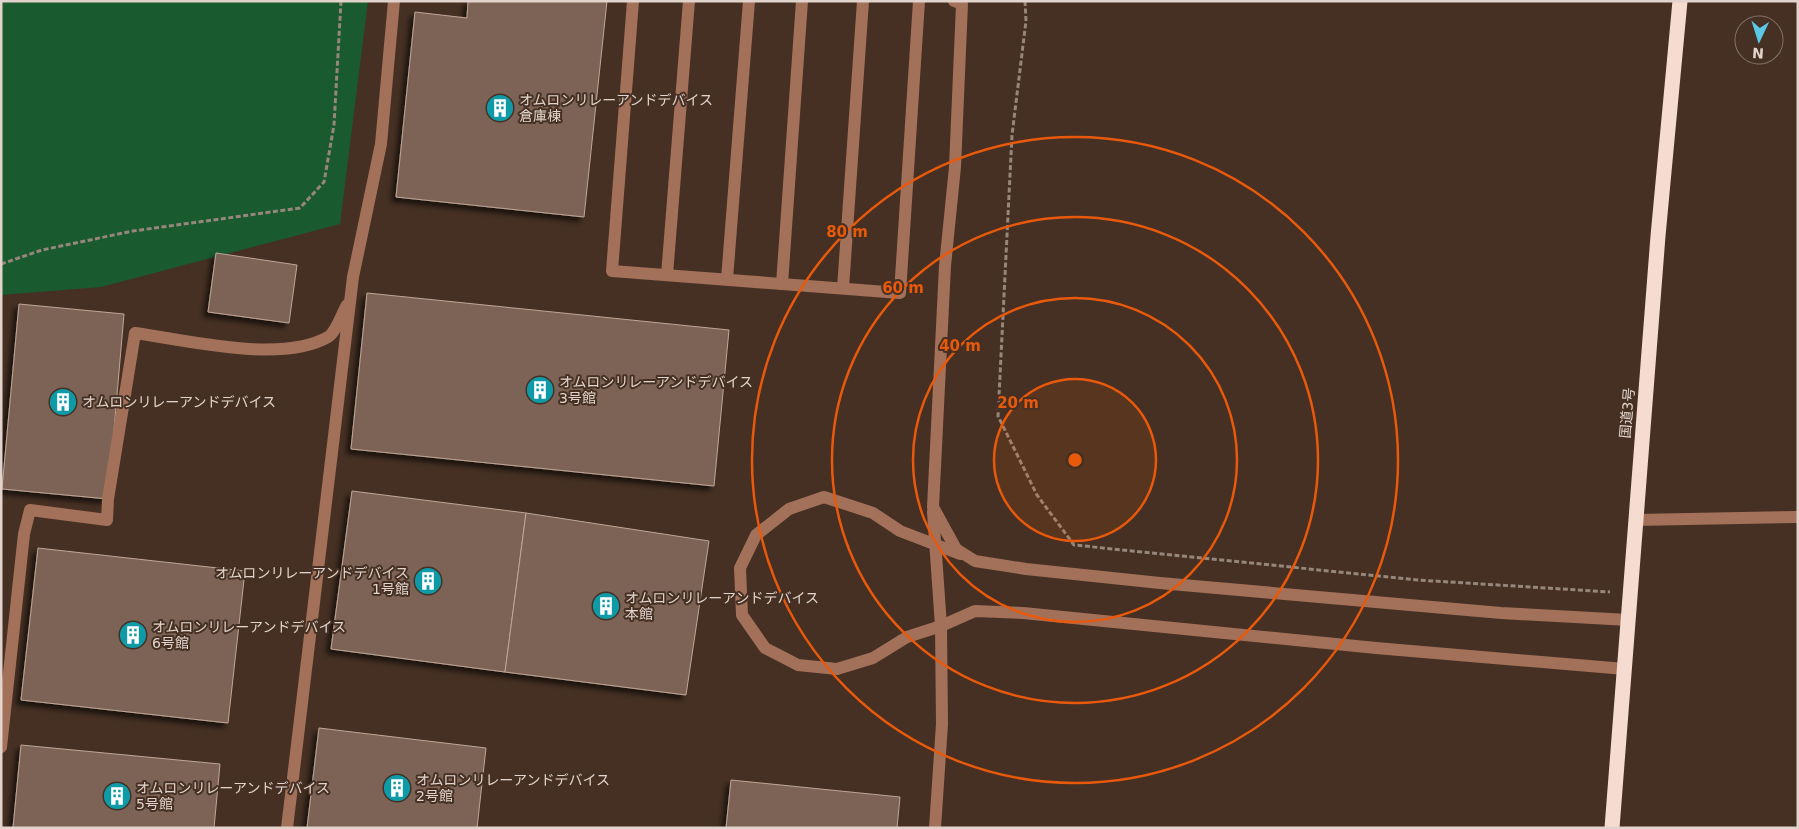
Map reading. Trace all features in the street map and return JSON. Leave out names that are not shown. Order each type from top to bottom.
[{"type":"highway","name":"国道3号","points":[[1612,828],[1658,236],[1680,1]]},
{"type":"street","points":[[287,828],[351,298],[381,144],[394,1]]},
{"type":"street","points":[[632,1],[612,271],[900,293],[919,1]]},
{"type":"street","points":[[667,275],[689,1]]},
{"type":"street","points":[[727,280],[749,1]]},
{"type":"street","points":[[782,284],[802,1]]},
{"type":"street","points":[[843,288],[862,1]]},
{"type":"street","points":[[935,828],[942,724],[942,626],[933,507],[945,266],[955,167],[962,4],[954,1]]},
{"type":"street","points":[[1,747],[24,534],[30,510],[107,520],[108,499],[135,333],[266,350],[302,347],[330,336],[351,298]]},
{"type":"street","points":[[1625,668],[1376,648],[1023,613],[975,611],[942,626],[907,637],[873,658],[837,669],[798,665],[765,648],[742,615],[740,568],[756,535],[789,509],[824,498],[873,513],[900,531],[975,561],[1026,569],[1160,583],[1501,613],[1629,620]]},
{"type":"street","points":[[933,507],[956,549],[975,561]]},
{"type":"street","points":[[1635,520],[1798,517]]},
{"type":"path","points":[[1,264],[42,250],[133,231],[300,208],[324,182],[334,125],[341,1]]},
{"type":"path","points":[[1024,1],[1026,21],[1012,135],[998,416],[1037,495],[1074,545],[1418,580],[1631,593]]},
{"type":"green space","points":[[1,1],[368,1],[340,224],[101,287],[1,295]]},
{"type":"building","name":"オムロンリレーアンドデバイス 倉庫棟","points":[[468,1],[607,1],[584,217],[396,197],[415,12],[467,18]]},
{"type":"building","points":[[216,253],[297,265],[289,323],[208,312]]},
{"type":"building","name":"オムロンリレーアンドデバイス 3号館","points":[[367,293],[729,330],[714,486],[351,449]]},
{"type":"building","name":"オムロンリレーアンドデバイス","points":[[19,304],[124,314],[108,499],[2,489]]},
{"type":"building","name":"オムロンリレーアンドデバイス 1号館","points":[[352,491],[526,513],[505,672],[331,649]]},
{"type":"building","name":"オムロンリレーアンドデバイス 本館","points":[[526,513],[709,541],[686,695],[505,672]]},
{"type":"building","name":"オムロンリレーアンドデバイス 6号館","points":[[38,548],[245,571],[228,723],[21,700]]},
{"type":"building","name":"オムロンリレーアンドデバイス 2号館","points":[[319,728],[486,748],[477,828],[307,828]]},
{"type":"building","name":"オムロンリレーアンドデバイス 5号館","points":[[21,745],[220,764],[214,828],[13,828]]},
{"type":"building","points":[[731,780],[900,797],[897,828],[726,828]]},
{"type":"place","name":"オムロンリレーアンドデバイス 倉庫棟","points":[[500,108]]},
{"type":"place","name":"オムロンリレーアンドデバイス 3号館","points":[[540,390]]},
{"type":"place","name":"オムロンリレーアンドデバイス","points":[[63,402]]},
{"type":"place","name":"オムロンリレーアンドデバイス 1号館","points":[[428,581]]},
{"type":"place","name":"オムロンリレーアンドデバイス 本館","points":[[606,606]]},
{"type":"place","name":"オムロンリレーアンドデバイス 6号館","points":[[133,635]]},
{"type":"place","name":"オムロンリレーアンドデバイス 2号館","points":[[397,788]]},
{"type":"place","name":"オムロンリレーアンドデバイス 5号館","points":[[117,796]]}]
